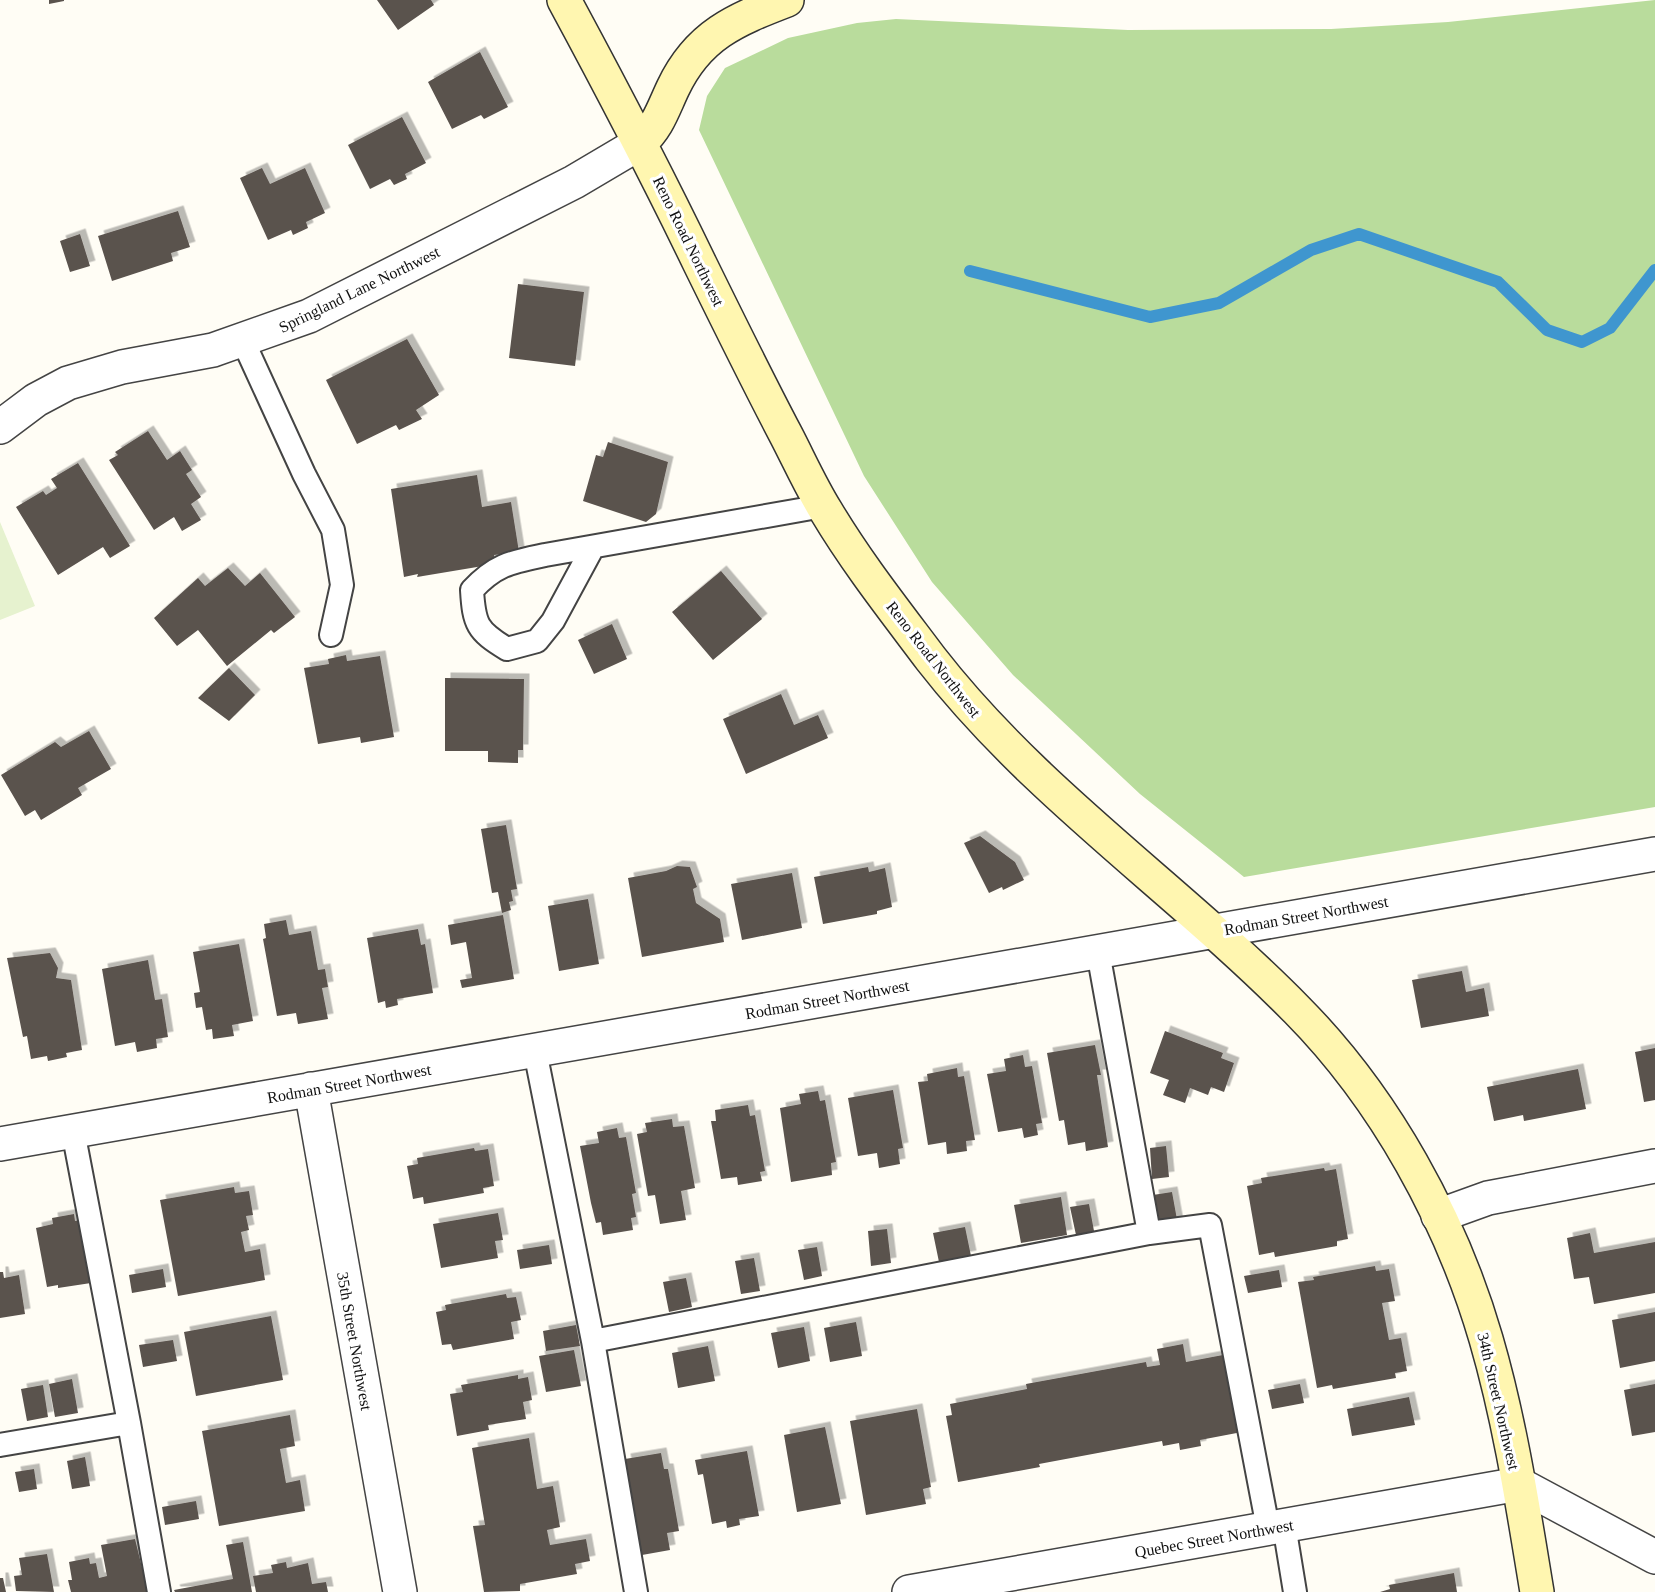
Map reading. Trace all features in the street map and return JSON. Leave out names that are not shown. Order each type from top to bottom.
[{"type":"main road","name":"Reno Road Northwest","points":[[564,0],[640,143],[741,348],[823,506],[895,611],[934,662],[996,735],[1074,809],[1294,1006],[1348,1070],[1396,1139],[1438,1216]]},
{"type":"main road","points":[[640,143],[657,125],[681,71],[700,47],[726,26],[787,0]]},
{"type":"main road","name":"34th Street Northwest","points":[[1438,1216],[1475,1304],[1486,1338],[1519,1484],[1537,1592]]},
{"type":"street","name":"Springland Lane Northwest","points":[[0,427],[36,400],[68,383],[111,370],[194,354],[243,341],[337,304],[589,174],[640,143]]},
{"type":"street","name":"Rodman Street Northwest","points":[[0,1144],[1655,854]]},
{"type":"street","name":"35th Street Northwest","points":[[311,1089],[400,1592]]},
{"type":"street","points":[[1438,1216],[1488,1198],[1655,1166]]},
{"type":"street","points":[[1519,1484],[1655,1557]]},
{"type":"street","name":"Quebec Street Northwest","points":[[909,1592],[1519,1484]]},
{"type":"lane","points":[[243,341],[304,474],[333,530],[342,585],[331,635]]},
{"type":"lane","points":[[592,547],[553,621],[537,641],[507,648],[483,635],[474,616],[472,590],[488,573],[504,564],[592,547],[823,506]]},
{"type":"lane","points":[[1098,952],[1149,1233]]},
{"type":"lane","points":[[535,1051],[593,1341],[636,1592]]},
{"type":"lane","points":[[73,1131],[159,1592]]},
{"type":"lane","points":[[593,1341],[1149,1233],[1210,1225],[1276,1527],[1295,1592]]},
{"type":"lane","points":[[0,1445],[129,1423]]},
{"type":"green space","points":[[1655,0],[1655,807],[1244,877],[1140,794],[1013,675],[932,582],[864,476],[699,130],[707,96],[725,68],[788,38],[857,23],[896,19],[1128,30],[1331,29],[1448,22]]},
{"type":"green space","points":[[0,522],[35,606],[0,620]]},
{"type":"building","points":[[49,0],[64,0],[64,1],[49,4]]},
{"type":"building","points":[[377,0],[431,0],[434,5],[398,30]]},
{"type":"building","points":[[480,52],[508,107],[484,119],[481,115],[452,129],[428,82]]},
{"type":"building","points":[[402,117],[426,163],[405,174],[407,179],[394,185],[390,179],[370,189],[348,145]]},
{"type":"building","points":[[262,168],[270,184],[305,168],[325,213],[306,222],[308,228],[293,235],[291,230],[268,240],[240,178]]},
{"type":"building","points":[[178,211],[190,247],[171,253],[173,261],[112,281],[98,236]]},
{"type":"building","points":[[80,234],[90,266],[70,272],[60,241]]},
{"type":"building","points":[[518,284],[584,292],[575,366],[509,358]]},
{"type":"building","points":[[407,339],[439,395],[416,410],[422,419],[399,430],[396,425],[357,444],[326,380]]},
{"type":"building","points":[[148,431],[167,460],[180,451],[192,470],[186,474],[201,497],[191,504],[201,520],[182,531],[174,517],[154,530],[109,460],[118,455],[115,452]]},
{"type":"building","points":[[608,442],[668,462],[656,514],[646,522],[583,501],[596,455],[603,457]]},
{"type":"building","points":[[78,463],[130,546],[110,558],[103,547],[58,575],[16,507],[43,491],[46,495],[57,488],[51,479]]},
{"type":"building","points":[[477,475],[482,507],[511,502],[519,552],[494,555],[495,564],[417,577],[418,574],[404,577],[391,489]]},
{"type":"building","points":[[228,568],[245,586],[260,573],[295,617],[274,633],[271,630],[227,666],[198,630],[177,646],[154,618],[198,578],[205,586]]},
{"type":"building","points":[[721,571],[762,619],[713,660],[672,612]]},
{"type":"building","points":[[612,624],[627,659],[594,674],[578,640]]},
{"type":"building","points":[[346,655],[347,661],[380,656],[394,737],[361,743],[360,737],[318,744],[304,668],[329,664],[328,659]]},
{"type":"building","points":[[229,668],[255,695],[229,721],[198,698]]},
{"type":"building","points":[[445,678],[524,679],[523,750],[518,750],[518,763],[488,762],[488,751],[445,751]]},
{"type":"building","points":[[781,694],[794,725],[818,715],[828,738],[746,774],[723,719]]},
{"type":"building","points":[[89,731],[111,769],[78,788],[82,795],[41,820],[35,810],[25,816],[1,775],[55,742],[61,747]]},
{"type":"building","points":[[506,825],[517,889],[511,890],[513,901],[509,902],[511,910],[502,913],[498,892],[492,893],[481,829]]},
{"type":"building","points":[[980,836],[1015,862],[1024,880],[1003,890],[1002,887],[989,893],[964,843]]},
{"type":"building","points":[[677,866],[690,867],[697,887],[693,889],[696,903],[720,919],[724,942],[642,957],[628,878],[666,871]]},
{"type":"building","points":[[868,867],[869,872],[885,868],[892,907],[877,911],[877,914],[823,924],[814,877]]},
{"type":"building","points":[[792,873],[802,928],[742,940],[731,884]]},
{"type":"building","points":[[588,899],[599,964],[559,971],[548,906]]},
{"type":"building","points":[[503,915],[514,979],[462,988],[460,980],[472,978],[466,942],[451,945],[448,925]]},
{"type":"building","points":[[286,920],[289,935],[311,931],[318,970],[325,969],[328,987],[322,988],[328,1019],[298,1024],[296,1013],[277,1016],[263,939],[266,938],[264,924]]},
{"type":"building","points":[[418,929],[421,945],[425,944],[433,993],[397,999],[398,1005],[386,1008],[385,1001],[378,1003],[367,938]]},
{"type":"building","points":[[239,944],[253,1021],[232,1025],[234,1036],[213,1039],[212,1029],[206,1030],[202,1007],[196,1008],[194,993],[200,992],[193,952]]},
{"type":"building","points":[[50,953],[58,968],[56,978],[71,980],[82,1050],[66,1053],[67,1057],[48,1061],[47,1056],[31,1059],[27,1036],[23,1037],[7,958]]},
{"type":"building","points":[[148,960],[155,1000],[162,999],[168,1037],[156,1039],[157,1048],[137,1052],[135,1042],[115,1046],[102,969]]},
{"type":"building","points":[[1462,971],[1466,992],[1484,988],[1489,1016],[1421,1028],[1412,980]]},
{"type":"building","points":[[1165,1031],[1223,1053],[1221,1058],[1234,1063],[1224,1092],[1211,1087],[1208,1095],[1190,1088],[1185,1103],[1163,1095],[1169,1080],[1150,1073]]},
{"type":"building","points":[[1095,1045],[1101,1075],[1097,1075],[1108,1147],[1086,1151],[1085,1142],[1068,1145],[1064,1120],[1059,1121],[1047,1053]]},
{"type":"building","points":[[1655,1048],[1655,1100],[1644,1102],[1635,1052]]},
{"type":"building","points":[[1023,1055],[1025,1067],[1032,1066],[1042,1123],[1036,1124],[1038,1135],[1024,1138],[1022,1128],[998,1132],[987,1074],[1006,1071],[1004,1059]]},
{"type":"building","points":[[957,1068],[958,1077],[964,1076],[975,1140],[966,1141],[967,1151],[947,1154],[946,1142],[928,1145],[918,1082],[928,1081],[927,1074]]},
{"type":"building","points":[[1578,1069],[1586,1109],[1524,1121],[1523,1115],[1494,1121],[1487,1087]]},
{"type":"building","points":[[893,1090],[903,1148],[898,1149],[900,1164],[879,1168],[877,1153],[858,1156],[848,1098]]},
{"type":"building","points":[[818,1091],[820,1101],[825,1100],[836,1162],[831,1163],[832,1175],[791,1182],[780,1108],[801,1104],[799,1094]]},
{"type":"building","points":[[748,1105],[750,1116],[755,1115],[765,1171],[760,1172],[762,1181],[738,1185],[737,1177],[721,1179],[711,1121],[716,1121],[715,1110]]},
{"type":"building","points":[[672,1119],[673,1127],[684,1126],[695,1188],[681,1191],[686,1220],[660,1224],[655,1195],[648,1196],[637,1134],[647,1132],[645,1123]]},
{"type":"building","points":[[617,1128],[619,1138],[626,1137],[636,1193],[632,1194],[636,1217],[631,1218],[633,1230],[603,1235],[601,1222],[596,1223],[580,1146],[599,1143],[597,1132]]},
{"type":"building","points":[[1166,1146],[1169,1177],[1152,1179],[1150,1148]]},
{"type":"building","points":[[474,1148],[475,1151],[488,1149],[494,1186],[483,1188],[484,1193],[424,1204],[423,1197],[413,1199],[407,1166],[418,1164],[417,1158]]},
{"type":"building","points":[[1324,1168],[1325,1171],[1336,1169],[1348,1239],[1337,1241],[1337,1246],[1275,1257],[1274,1252],[1259,1255],[1247,1186],[1262,1183],[1261,1178]]},
{"type":"building","points":[[234,1187],[235,1193],[249,1191],[253,1215],[246,1216],[249,1230],[241,1232],[245,1252],[260,1249],[265,1280],[178,1296],[160,1200]]},
{"type":"building","points":[[1172,1192],[1178,1225],[1159,1229],[1153,1195]]},
{"type":"building","points":[[1061,1197],[1067,1235],[1021,1243],[1014,1205]]},
{"type":"building","points":[[1089,1204],[1094,1231],[1076,1235],[1070,1207]]},
{"type":"building","points":[[498,1213],[503,1240],[495,1241],[498,1258],[441,1268],[433,1224]]},
{"type":"building","points":[[74,1214],[75,1221],[80,1220],[91,1283],[58,1288],[58,1285],[47,1287],[36,1228],[53,1224],[52,1218]]},
{"type":"building","points":[[965,1227],[971,1256],[939,1262],[933,1233]]},
{"type":"building","points":[[887,1229],[891,1263],[871,1266],[868,1231]]},
{"type":"building","points":[[1590,1233],[1594,1253],[1655,1242],[1655,1293],[1594,1304],[1589,1277],[1574,1279],[1567,1238]]},
{"type":"building","points":[[549,1245],[552,1264],[520,1269],[517,1250]]},
{"type":"building","points":[[817,1247],[822,1276],[804,1280],[798,1250]]},
{"type":"building","points":[[754,1258],[760,1291],[741,1294],[735,1261]]},
{"type":"building","points":[[1375,1266],[1376,1271],[1389,1269],[1395,1301],[1382,1303],[1389,1340],[1401,1338],[1407,1371],[1395,1373],[1396,1378],[1333,1389],[1332,1385],[1317,1388],[1298,1282],[1314,1280],[1313,1277]]},
{"type":"building","points":[[163,1269],[166,1287],[132,1293],[129,1275]]},
{"type":"building","points":[[1279,1270],[1282,1287],[1248,1293],[1244,1276]]},
{"type":"building","points":[[0,1272],[3,1272],[4,1278],[19,1275],[25,1314],[0,1318]]},
{"type":"building","points":[[686,1278],[692,1307],[669,1312],[663,1282]]},
{"type":"building","points":[[506,1294],[507,1298],[516,1297],[521,1320],[511,1322],[514,1339],[453,1350],[451,1344],[442,1345],[436,1312],[446,1310],[445,1305]]},
{"type":"building","points":[[1655,1312],[1655,1361],[1620,1368],[1612,1320]]},
{"type":"building","points":[[271,1316],[283,1380],[196,1396],[184,1332]]},
{"type":"building","points":[[856,1322],[862,1356],[830,1362],[824,1328]]},
{"type":"building","points":[[576,1325],[580,1346],[546,1351],[543,1331]]},
{"type":"building","points":[[804,1327],[810,1361],[778,1368],[771,1333]]},
{"type":"building","points":[[173,1340],[177,1361],[143,1367],[139,1345]]},
{"type":"building","points":[[1183,1344],[1186,1362],[1223,1355],[1225,1367],[1230,1366],[1242,1432],[1200,1440],[1201,1446],[1180,1450],[1179,1443],[1163,1446],[1162,1441],[958,1482],[946,1416],[952,1415],[950,1404],[1027,1389],[1026,1384],[1146,1362],[1147,1367],[1160,1365],[1157,1349]]},
{"type":"building","points":[[708,1346],[715,1381],[678,1388],[672,1353]]},
{"type":"building","points":[[574,1350],[581,1386],[546,1392],[539,1356]]},
{"type":"building","points":[[518,1375],[518,1379],[528,1377],[532,1400],[523,1402],[526,1419],[488,1425],[489,1430],[457,1436],[450,1394],[463,1392],[461,1385]]},
{"type":"building","points":[[72,1379],[78,1413],[55,1417],[49,1384]]},
{"type":"building","points":[[1300,1384],[1304,1403],[1272,1409],[1268,1390]]},
{"type":"building","points":[[1655,1384],[1655,1432],[1632,1436],[1624,1390]]},
{"type":"building","points":[[43,1385],[48,1417],[27,1421],[21,1389]]},
{"type":"building","points":[[1409,1397],[1415,1425],[1352,1436],[1347,1409]]},
{"type":"building","points":[[917,1409],[931,1487],[923,1489],[926,1504],[866,1515],[850,1421]]},
{"type":"building","points":[[290,1415],[295,1446],[280,1449],[286,1483],[300,1480],[305,1511],[219,1526],[202,1431]]},
{"type":"building","points":[[825,1427],[841,1504],[797,1512],[784,1435]]},
{"type":"building","points":[[529,1438],[537,1489],[553,1486],[560,1527],[547,1530],[550,1545],[586,1539],[590,1561],[575,1564],[577,1574],[520,1584],[520,1591],[484,1592],[473,1526],[485,1525],[472,1448]]},
{"type":"building","points":[[747,1451],[759,1516],[739,1519],[740,1525],[727,1528],[726,1521],[712,1524],[703,1474],[698,1475],[695,1460]]},
{"type":"building","points":[[661,1453],[664,1469],[668,1469],[679,1531],[667,1533],[670,1550],[642,1555],[625,1459]]},
{"type":"building","points":[[85,1457],[90,1486],[72,1489],[67,1461]]},
{"type":"building","points":[[34,1469],[37,1489],[19,1492],[15,1472]]},
{"type":"building","points":[[196,1501],[199,1519],[165,1525],[162,1507]]},
{"type":"building","points":[[135,1539],[148,1592],[71,1592],[68,1580],[72,1580],[69,1562],[89,1558],[90,1564],[96,1563],[99,1578],[107,1576],[101,1545]]},
{"type":"building","points":[[243,1542],[252,1592],[175,1592],[174,1590],[233,1579],[226,1545]]},
{"type":"building","points":[[47,1554],[54,1592],[16,1591],[14,1576],[22,1575],[19,1558]]},
{"type":"building","points":[[286,1562],[287,1568],[308,1563],[312,1584],[326,1582],[328,1592],[256,1592],[253,1576],[273,1573],[271,1565]]},
{"type":"building","points":[[1454,1573],[1457,1592],[1380,1592],[1390,1589],[1389,1585]]},
{"type":"building","points":[[0,1578],[3,1578],[6,1592],[0,1592]]},
{"type":"waterway","points":[[970,271],[1150,317],[1219,303],[1311,250],[1359,234],[1498,282],[1547,330],[1582,342],[1610,328],[1655,270]]}]
